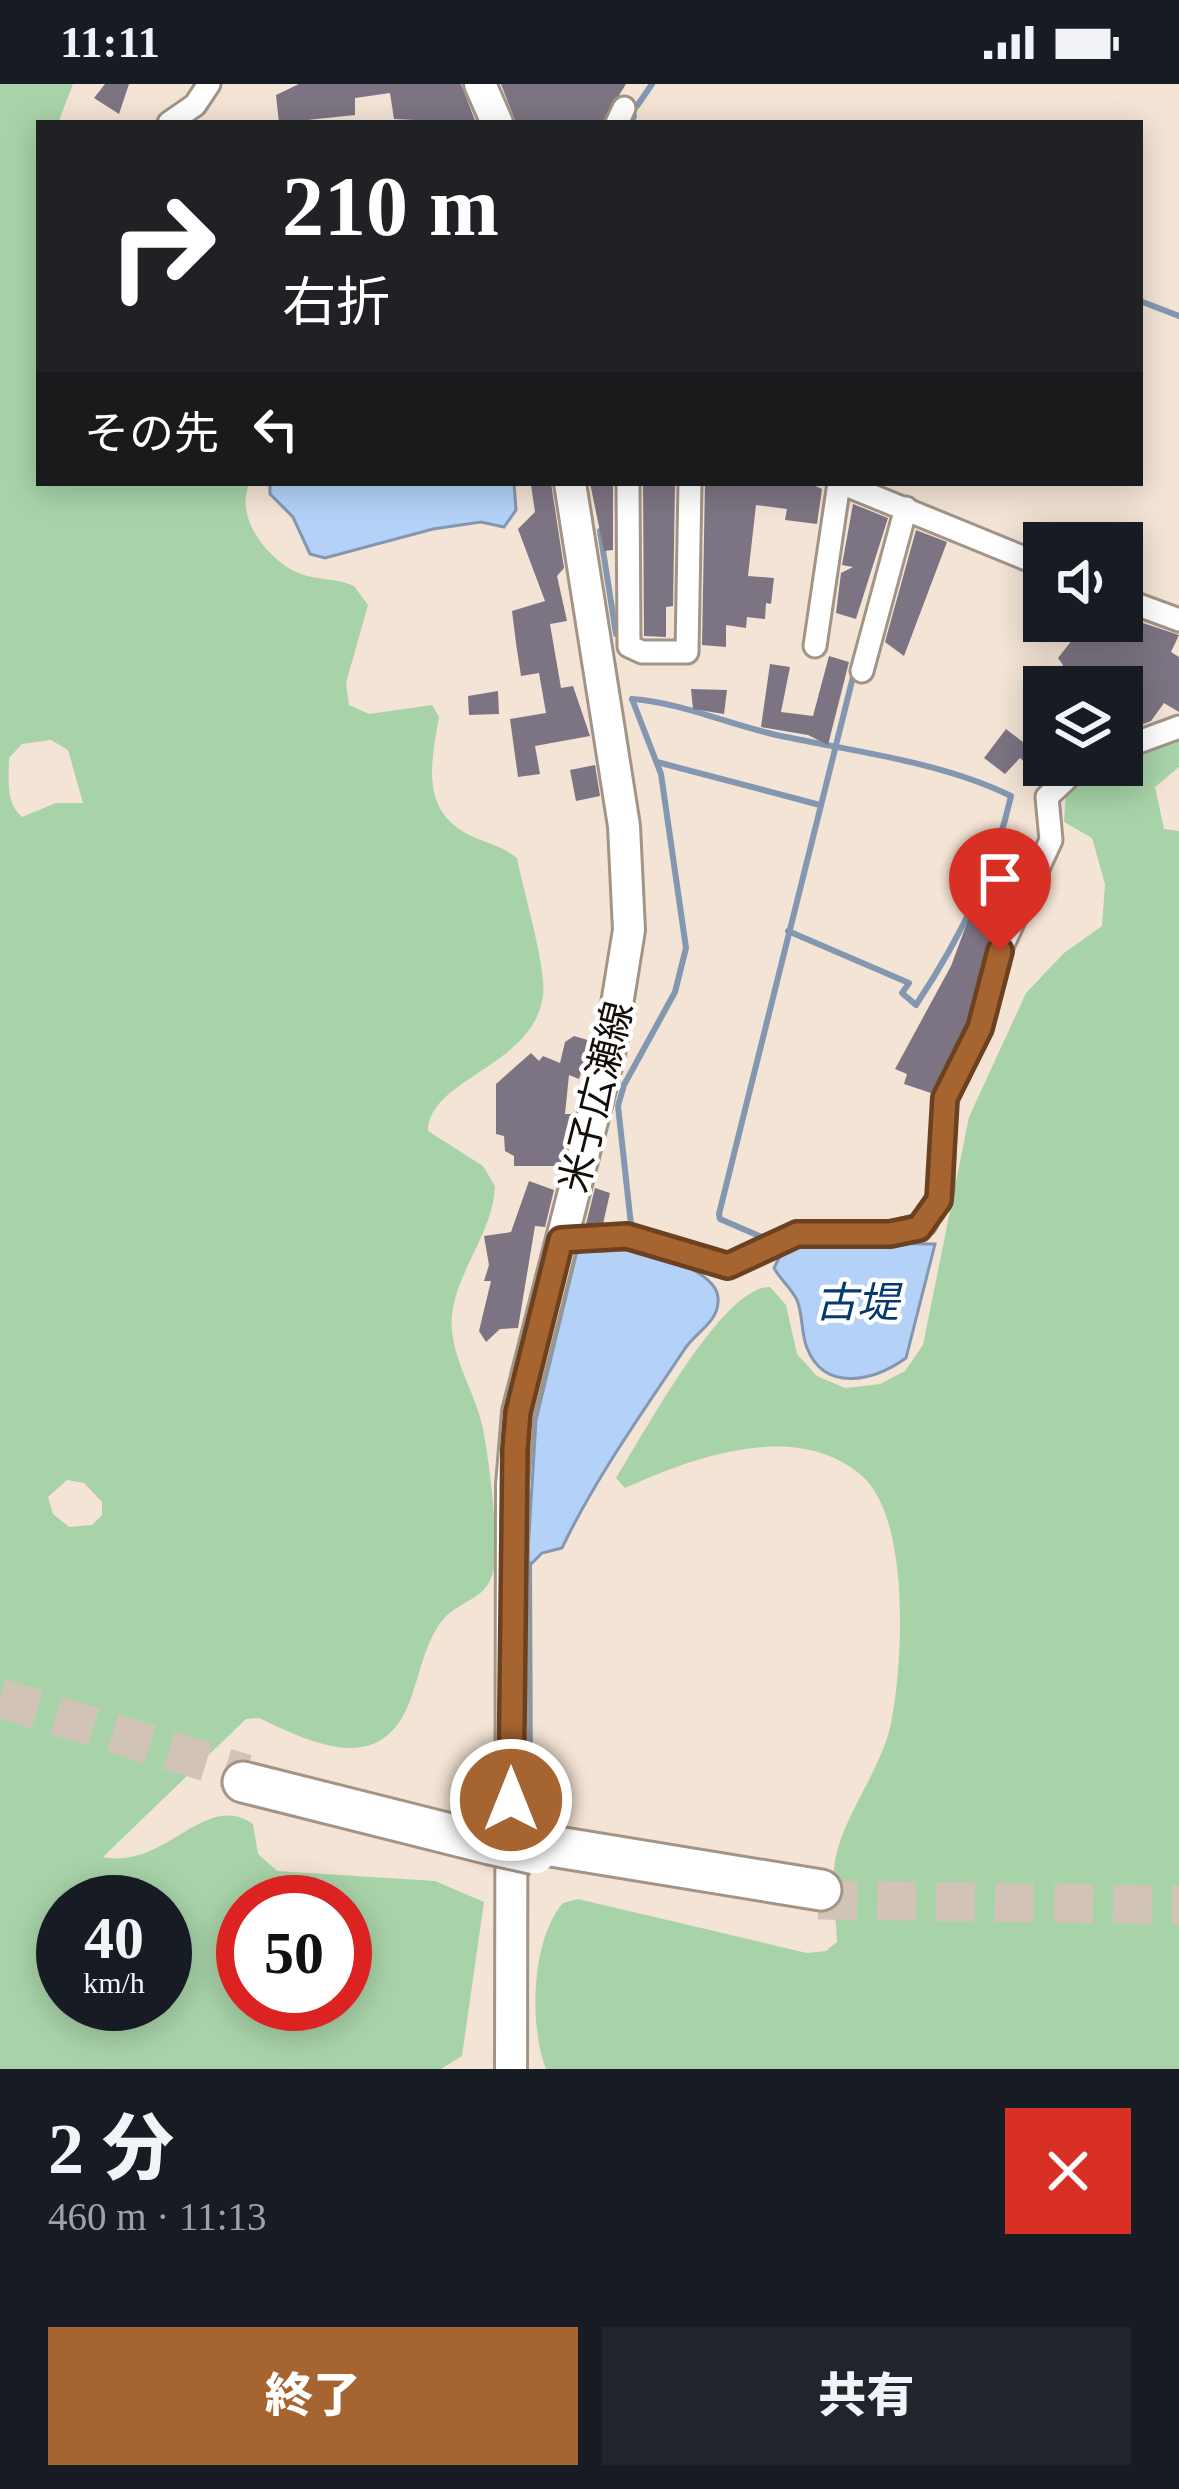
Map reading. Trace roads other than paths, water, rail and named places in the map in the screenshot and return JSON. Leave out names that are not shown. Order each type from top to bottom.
[{"type":"highway","points":[[245,1778],[534,1848],[820,1895]]},
{"type":"main road","points":[[480,84],[496,120]]},
{"type":"main road","name":"米子広瀬線","points":[[511,2069],[512,1485],[518,1412],[609,1054],[628,930],[624,826],[570,486]]},
{"type":"street","points":[[173,120],[195,105],[209,84]]},
{"type":"street","points":[[628,486],[629,646],[642,652],[687,652],[690,486]]},
{"type":"street","points":[[815,646],[840,486]]},
{"type":"street","points":[[848,486],[1023,557]]},
{"type":"street","points":[[862,671],[906,508]]},
{"type":"street","points":[[1143,607],[1179,620]]},
{"type":"street","points":[[1143,740],[1179,727]]},
{"type":"street","points":[[561,1240],[627,1236],[728,1266],[797,1234],[890,1234],[925,1224],[942,1190],[945,1098],[980,1028],[1000,951],[1051,840],[1047,796],[1058,786]]},
{"type":"water","points":[[270,486],[514,486],[516,510],[504,527],[481,522],[433,529],[325,558],[310,554],[293,517],[270,494]]},
{"type":"water","name":"古堤","points":[[798,1242],[935,1244],[906,1358],[880,1372],[851,1379],[826,1372],[815,1362],[805,1342],[797,1300],[774,1268],[783,1250]]},
{"type":"water","points":[[634,1247],[697,1272],[715,1288],[718,1306],[620,1447],[562,1548],[542,1553],[527,1568],[536,1420],[577,1251]]},
{"type":"waterway","points":[[637,106],[652,84]]},
{"type":"waterway","points":[[632,120],[634,116]]},
{"type":"waterway","points":[[1143,302],[1179,316]]},
{"type":"waterway","points":[[600,531],[616,634]]},
{"type":"waterway","points":[[764,1238],[720,1219],[719,1214],[855,669]]},
{"type":"waterway","points":[[632,699],[661,774],[686,948],[675,992],[624,1085],[618,1106],[632,1234]]},
{"type":"waterway","points":[[632,699],[930,767],[1011,796],[973,905],[916,1005],[902,993],[909,983],[788,931]]},
{"type":"waterway","points":[[657,762],[820,805]]},
{"type":"waterway","points":[[529,1564],[530,1780]]},
{"type":"tunnel","points":[[0,1698],[246,1774]]},
{"type":"tunnel","points":[[818,1900],[1179,1905]]}]
